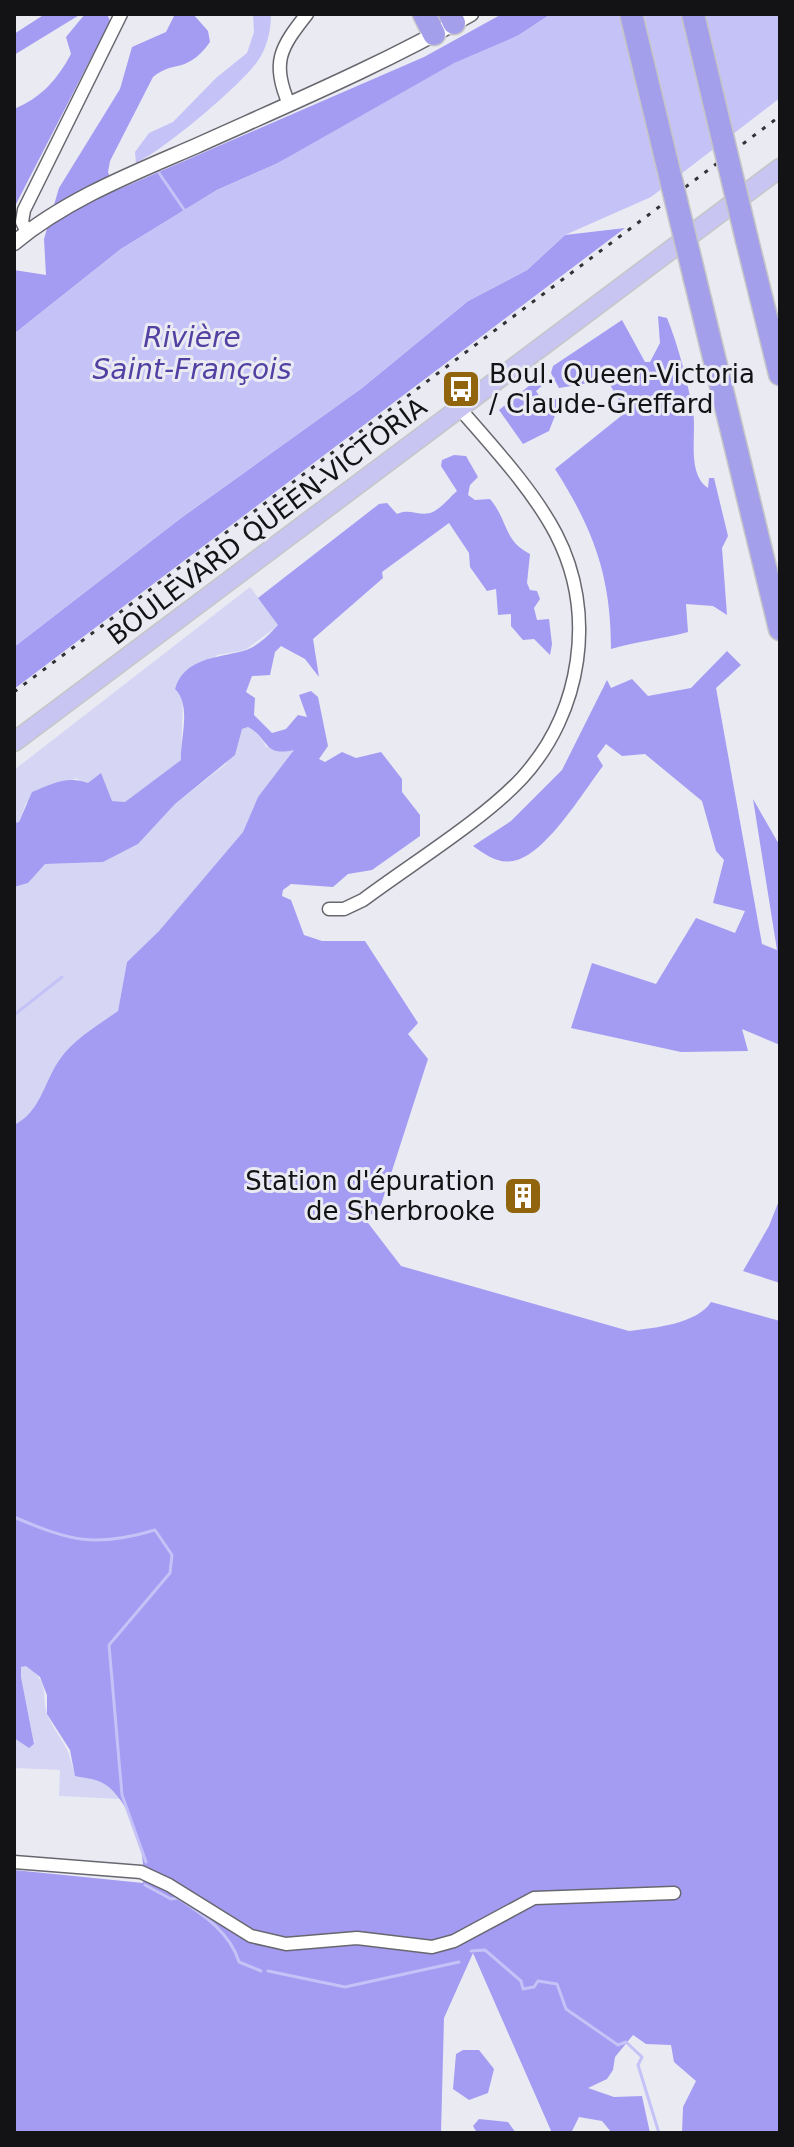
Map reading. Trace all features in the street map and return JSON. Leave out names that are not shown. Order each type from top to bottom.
[{"type":"highway","points":[[631,14],[780,629]]},
{"type":"highway","points":[[693,14],[780,374]]},
{"type":"main road","name":"BOULEVARD QUEEN-VICTORIA","points":[[14,742],[780,168]]},
{"type":"street","points":[[27,232],[22,222],[24,210],[121,14]]},
{"type":"street","points":[[289,104],[279,80],[278,63],[307,14]]},
{"type":"street","points":[[14,243],[71,204],[289,104],[429,24],[458,17]]},
{"type":"street","points":[[329,909],[344,909],[363,900],[507,793],[546,747],[570,693],[578,653],[579,613],[565,555],[547,519],[460,409]]},
{"type":"street","points":[[14,1862],[141,1872],[169,1885],[251,1936],[286,1944],[357,1938],[432,1947],[454,1941],[534,1898],[674,1893]]},
{"type":"shaded area","points":[[45,14],[81,14],[14,55],[14,34]]},
{"type":"shaded area","points":[[85,14],[107,14],[110,21],[14,208],[14,109],[40,94],[60,72],[71,54],[66,37]]},
{"type":"shaded area","points":[[175,14],[193,14],[208,31],[210,42],[194,59],[153,77],[110,161],[108,172],[115,191],[424,57],[502,14],[551,14],[519,35],[276,164],[217,190],[121,249],[14,334],[14,270],[46,275],[44,239],[59,188],[120,89],[132,47],[166,32]]},
{"type":"shaded area","points":[[625,228],[14,689],[14,647],[181,518],[362,388],[468,301],[527,270],[565,235]]},
{"type":"shaded area","points":[[658,316],[667,318],[685,376],[693,411],[697,473],[708,488],[709,478],[714,478],[728,536],[722,548],[727,615],[713,606],[686,604],[688,632],[611,649],[608,599],[598,555],[569,491],[555,469],[626,412],[607,380],[559,388],[551,373],[553,366],[622,320],[645,362],[650,362],[660,343]]},
{"type":"shaded area","points":[[530,385],[543,385],[536,391],[540,397],[561,400],[549,431],[523,444],[499,410]]},
{"type":"shaded area","points":[[454,455],[466,456],[478,477],[470,485],[468,495],[475,500],[490,499],[510,537],[530,554],[527,583],[530,590],[537,591],[540,599],[534,608],[537,620],[549,619],[550,655],[534,639],[523,640],[511,626],[511,614],[498,615],[496,589],[487,591],[470,567],[469,553],[449,523],[382,572],[383,578],[313,639],[319,677],[305,659],[281,646],[275,652],[270,675],[252,676],[246,692],[255,698],[254,715],[272,733],[286,729],[298,715],[307,717],[299,695],[311,691],[318,697],[328,746],[319,759],[325,762],[342,752],[356,758],[381,752],[402,779],[402,792],[420,815],[420,836],[372,870],[348,874],[333,887],[291,884],[283,890],[282,896],[291,900],[304,935],[322,941],[365,941],[418,1023],[408,1034],[428,1059],[380,1208],[365,1219],[401,1266],[629,1331],[685,1320],[711,1302],[780,1321],[780,2133],[682,2133],[683,2107],[696,2081],[674,2062],[671,2045],[646,2044],[633,2035],[615,2057],[613,2070],[607,2079],[588,2088],[614,2097],[642,2096],[650,2133],[612,2133],[602,2121],[579,2117],[571,2133],[552,2133],[473,1953],[444,2018],[441,2133],[14,2133],[14,1870],[143,1883],[144,1871],[140,1844],[130,1816],[115,1793],[103,1783],[75,1776],[70,1750],[47,1714],[47,1695],[40,1677],[26,1666],[21,1667],[21,1677],[34,1744],[29,1748],[14,1738],[14,1125],[36,1104],[55,1068],[72,1045],[118,1011],[127,962],[159,931],[243,832],[258,797],[294,750],[271,749],[255,731],[248,727],[242,729],[235,755],[175,804],[138,844],[103,862],[45,864],[28,883],[14,887],[14,823],[19,822],[32,792],[46,786],[67,780],[88,783],[101,773],[112,801],[125,802],[181,760],[184,713],[175,689],[186,671],[203,661],[248,649],[267,637],[278,625],[258,598],[379,504],[387,503],[397,514],[430,513],[441,507],[457,491],[441,466],[442,460]]},
{"type":"shaded area","points":[[250,587],[279,625],[245,650],[217,655],[183,697],[181,760],[125,802],[112,801],[76,778],[26,803],[19,822],[14,823],[14,770]]},
{"type":"shaded area","points":[[727,651],[741,665],[716,688],[762,944],[777,950],[753,799],[780,846],[780,1045],[742,1029],[748,1051],[681,1052],[571,1028],[592,963],[656,984],[696,918],[735,933],[745,911],[713,903],[724,860],[716,851],[702,801],[645,754],[622,756],[606,744],[597,756],[603,766],[538,848],[525,857],[507,862],[492,858],[473,846],[511,821],[562,770],[607,680],[611,688],[632,679],[648,696],[691,688]]},
{"type":"shaded area","points":[[248,727],[258,732],[266,747],[295,750],[258,797],[243,832],[159,931],[127,962],[118,1011],[72,1045],[55,1068],[36,1104],[14,1125],[14,887],[28,883],[44,864],[103,862],[138,844],[175,804],[226,764],[242,729]]},
{"type":"shaded area","points":[[780,1198],[780,1283],[743,1271],[769,1226]]},
{"type":"shaded area","points":[[26,1665],[40,1679],[48,1716],[66,1747],[73,1769],[103,1782],[121,1799],[59,1796],[60,1770],[14,1768],[14,1738],[29,1748],[34,1744],[21,1677],[21,1667]]},
{"type":"shaded area","points":[[463,2050],[479,2050],[494,2069],[488,2093],[469,2100],[453,2089],[456,2054]]},
{"type":"shaded area","points":[[479,2119],[508,2122],[516,2133],[477,2133],[473,2126]]},
{"type":"water","points":[[253,14],[271,14],[268,39],[257,62],[200,117],[136,163],[135,152],[149,133],[173,122],[216,78],[247,53],[254,32]]},
{"type":"water","name":"Rivière Saint-François","points":[[551,14],[780,14],[780,98],[651,197],[565,235],[527,270],[468,301],[362,388],[181,518],[14,647],[14,334],[121,249],[217,190],[276,164],[454,63],[519,35]]},
{"type":"waterway","points":[[157,170],[185,211]]},
{"type":"waterway","points":[[14,1015],[62,977]]},
{"type":"waterway","points":[[14,1517],[51,1532],[83,1539],[116,1539],[155,1530],[172,1555],[170,1573],[109,1645],[122,1795],[146,1862]]},
{"type":"waterway","points":[[145,1885],[171,1899],[178,1898],[197,1911],[222,1933],[239,1962],[261,1971]]},
{"type":"waterway","points":[[471,1951],[485,1950],[521,1981],[523,1989],[534,1987],[538,1981],[557,1984],[566,2009],[618,2045],[626,2042],[642,2057],[638,2065],[659,2133]]},
{"type":"waterway","points":[[268,1971],[345,1987],[459,1962]]},
{"type":"railway","points":[[14,692],[780,116]]},
{"type":"place","name":"Boul. Queen-Victoria / Claude-Greffard","points":[[461,389]]},
{"type":"place","name":"Station d'épuration de Sherbrooke","points":[[523,1196]]}]
